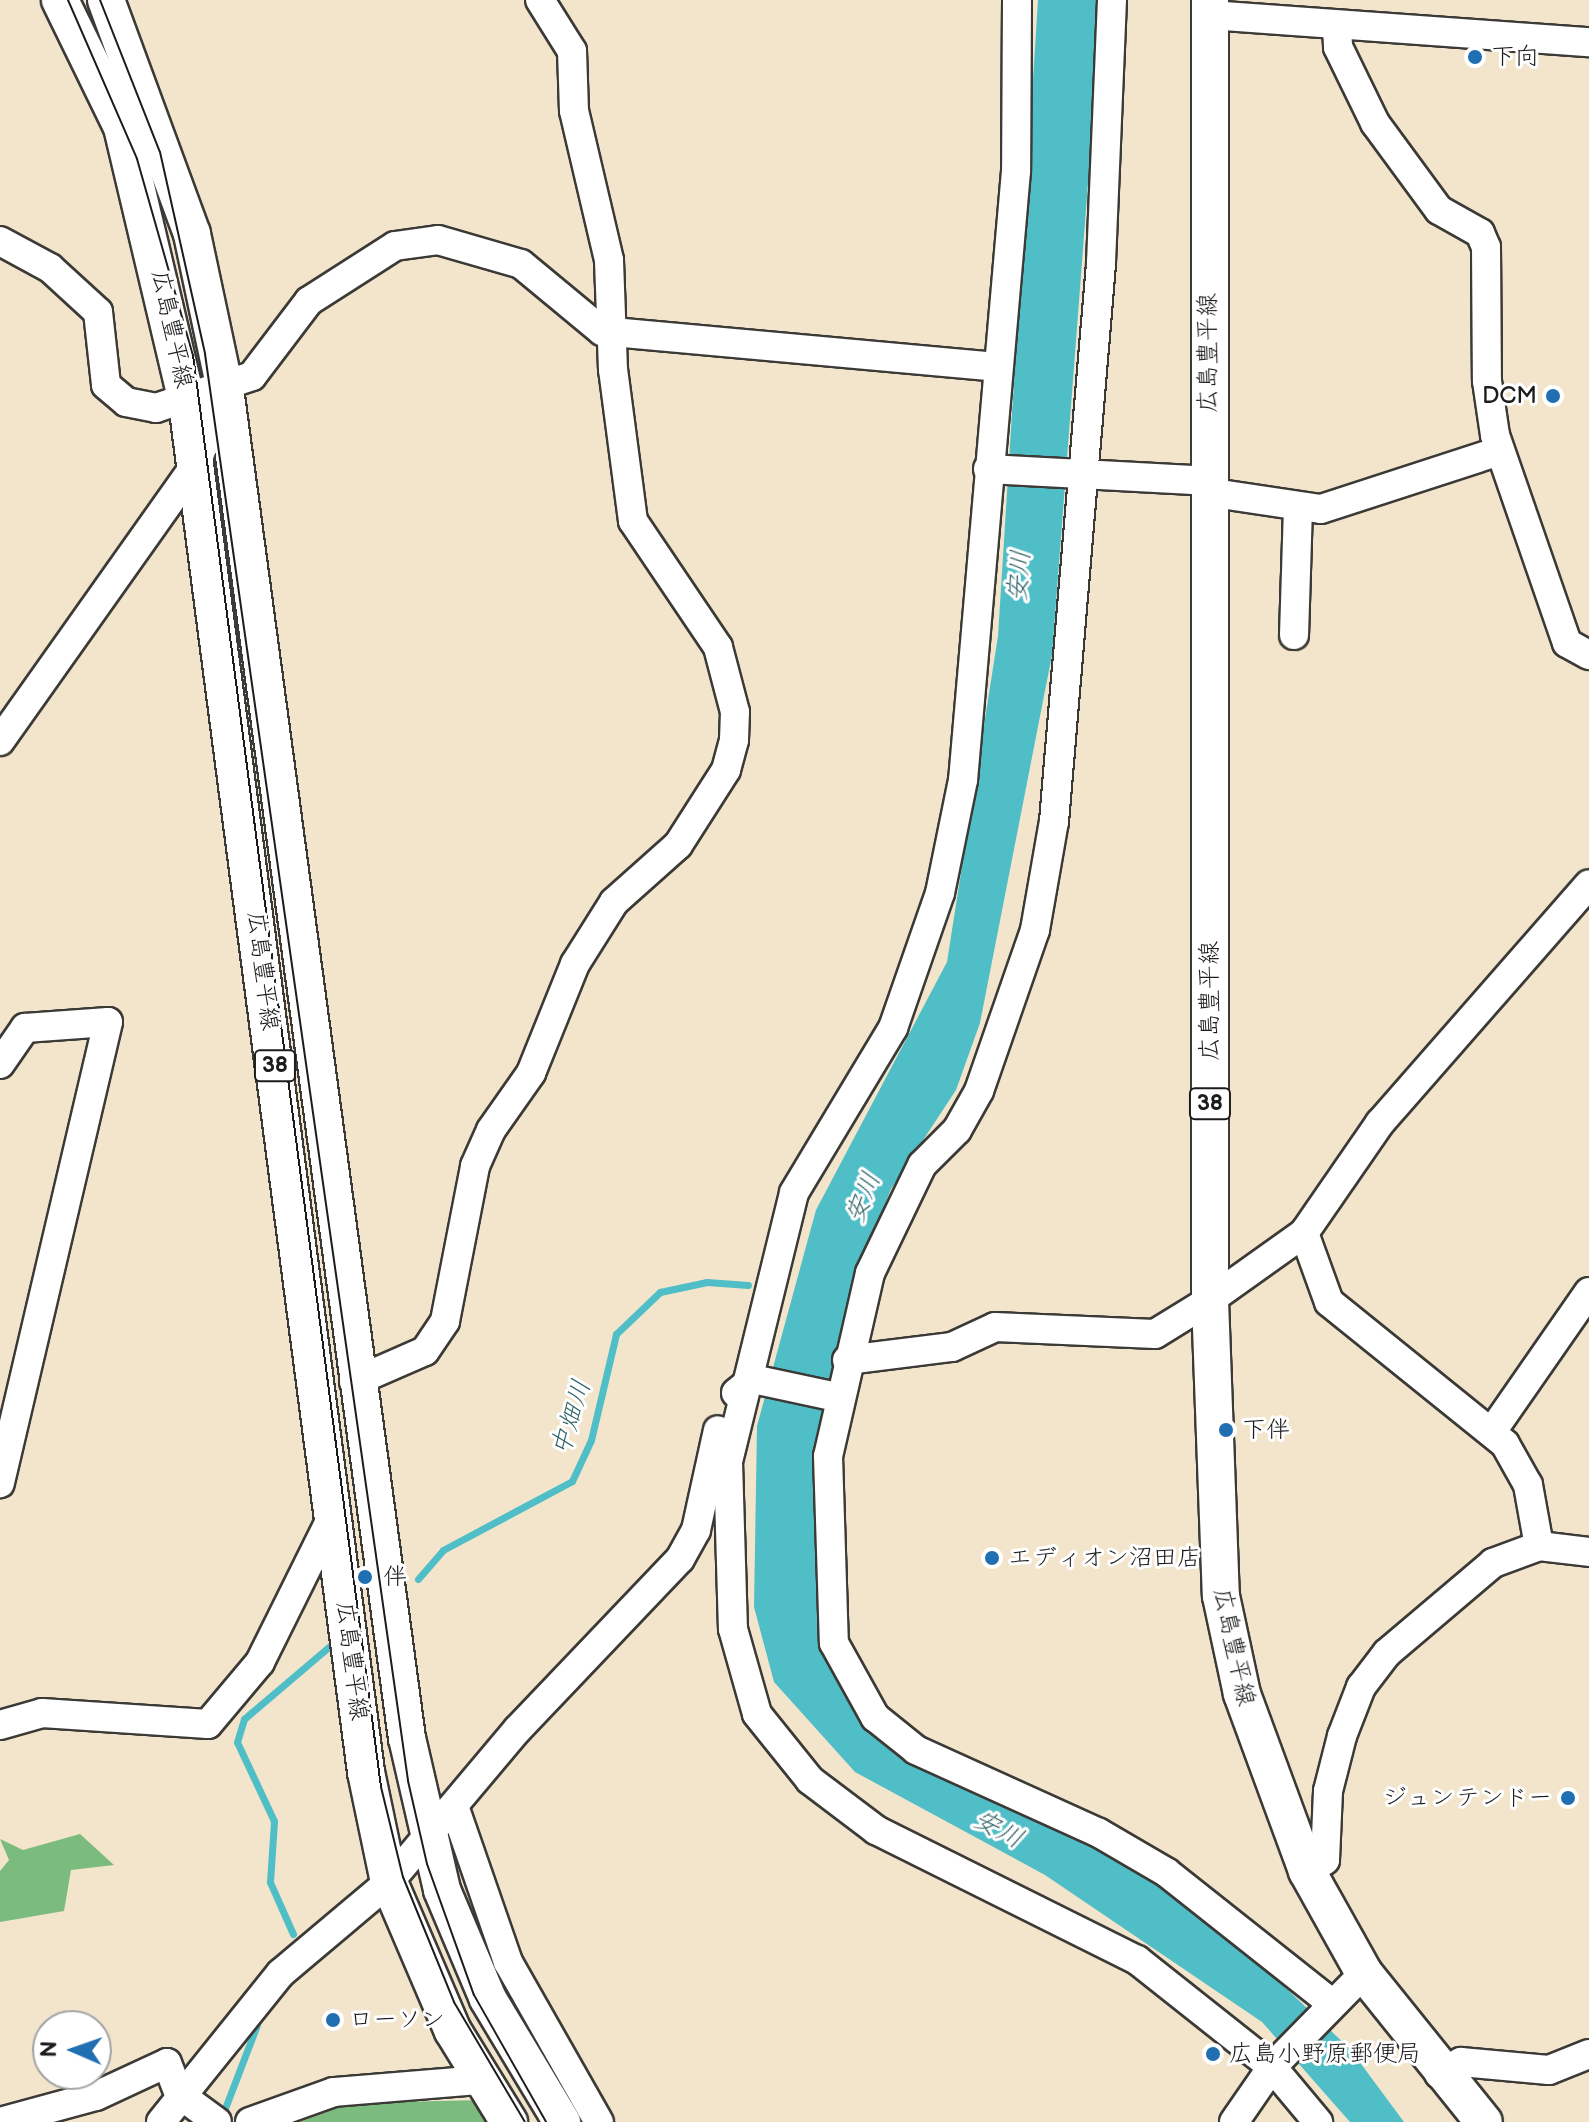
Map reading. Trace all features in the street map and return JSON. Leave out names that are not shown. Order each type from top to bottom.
[{"type":"main road","name":"広島豊平線","points":[[60,0],[122,127],[187,403],[366,1772],[389,1882],[480,2080],[509,2122]]},
{"type":"main road","name":"広島豊平線","points":[[106,0],[192,234],[225,389],[354,1382],[428,1831],[442,1890],[488,1999],[562,2122]]},
{"type":"main road","name":"広島豊平線","points":[[1210,8],[1207,487],[1210,1300],[1221,1596],[1242,1694],[1307,1871],[1364,1973],[1439,2074],[1484,2122]]},
{"type":"street","points":[[354,1382],[425,1351],[445,1321],[475,1166],[531,1073],[575,964],[614,902],[678,845],[730,755],[735,712],[718,647],[633,521],[612,332],[609,260],[574,111],[572,51],[540,0]]},
{"type":"street","points":[[1017,0],[1016,171],[996,367],[992,470],[963,780],[940,893],[893,1028],[794,1193],[728,1462],[733,1629],[757,1714],[810,1780],[876,1830],[1137,1960],[1275,2063],[1318,2122]]},
{"type":"street","points":[[1112,0],[1054,821],[1035,930],[979,1091],[957,1130],[922,1165],[870,1273],[847,1360],[833,1396],[828,1456],[834,1643],[875,1717],[916,1750],[1099,1833],[1166,1872],[1328,2006]]},
{"type":"street","points":[[1210,8],[1337,27],[1589,42]]},
{"type":"street","points":[[1337,27],[1338,47],[1375,123],[1439,210],[1480,233],[1486,247],[1487,381],[1499,451],[1567,643],[1589,655]]},
{"type":"street","points":[[0,241],[50,268],[98,312],[106,385],[126,402],[187,403],[225,389],[271,360],[309,301],[395,246],[438,240],[521,264],[612,332],[996,367]]},
{"type":"street","points":[[0,741],[195,466],[225,389]]},
{"type":"street","points":[[992,470],[1207,487],[1298,509],[1499,451]]},
{"type":"street","points":[[1294,635],[1298,509]]},
{"type":"street","points":[[847,1360],[952,1347],[995,1327],[1155,1334],[1210,1300],[1304,1233],[1380,1123],[1589,884]]},
{"type":"street","points":[[0,1064],[25,1028],[108,1022],[0,1484]]},
{"type":"street","points":[[1304,1233],[1329,1302],[1493,1430],[1528,1485],[1539,1546]]},
{"type":"street","points":[[1493,1430],[1589,1292]]},
{"type":"street","points":[[749,1379],[833,1396]]},
{"type":"street","points":[[161,2122],[179,2094],[281,1973],[389,1882],[428,1831],[680,1559],[696,1530],[722,1413],[749,1379]]},
{"type":"street","points":[[0,1725],[42,1713],[208,1724],[260,1662],[334,1513]]},
{"type":"street","points":[[1307,1871],[1325,1860],[1328,1791],[1361,1687],[1387,1653],[1471,1578],[1539,1546],[1589,1552]]},
{"type":"street","points":[[454,1806],[508,1962],[599,2122]]},
{"type":"street","points":[[1234,2122],[1275,2063],[1364,1973]]},
{"type":"street","points":[[1439,2074],[1461,2062],[1549,2070],[1589,2054]]},
{"type":"street","points":[[0,2122],[96,2109],[167,2063],[179,2094],[217,2122]]},
{"type":"street","points":[[250,2122],[334,2092],[480,2080]]},
{"type":"green space","points":[[80,1834],[114,1865],[71,1870],[64,1911],[0,1922],[0,1871],[9,1860],[0,1839],[23,1850]]},
{"type":"green space","points":[[482,2100],[497,2122],[300,2122],[351,2103]]},
{"type":"water","name":"安川","points":[[1038,0],[1102,0],[1052,655],[980,1023],[956,1090],[891,1189],[851,1290],[816,1451],[822,1634],[838,1683],[871,1729],[909,1763],[1098,1847],[1207,1913],[1350,2049],[1404,2122],[1350,2122],[1262,2022],[1045,1875],[855,1772],[774,1682],[754,1607],[757,1426],[816,1210],[947,962],[998,636]]},
{"type":"waterway","name":"中畑川","points":[[418,1579],[443,1550],[572,1481],[591,1440],[616,1334],[660,1292],[707,1282],[748,1285]]},
{"type":"waterway","name":"中畑川","points":[[293,1934],[270,1882],[274,1821],[237,1742],[244,1719],[331,1645]]},
{"type":"waterway","name":"中畑川","points":[[222,2116],[257,2025]]},
{"type":"tram line","points":[[68,0],[137,159],[193,355],[381,1787],[403,1877],[454,2002],[525,2122]]},
{"type":"tram line","points":[[100,0],[160,152],[205,354],[408,1781],[427,1864],[474,1995],[546,2122]]},
{"type":"place","name":"下向","points":[[1475,57]]},
{"type":"place","name":"DCM","points":[[1553,396]]},
{"type":"place","name":"下伴","points":[[1226,1430]]},
{"type":"place","name":"エディオン沼田店","points":[[992,1558]]},
{"type":"place","name":"伴","points":[[365,1577]]},
{"type":"place","name":"ジュンテンドー","points":[[1568,1798]]},
{"type":"place","name":"ローソン","points":[[333,2020]]},
{"type":"place","name":"広島小野原郵便局","points":[[1213,2054]]}]
